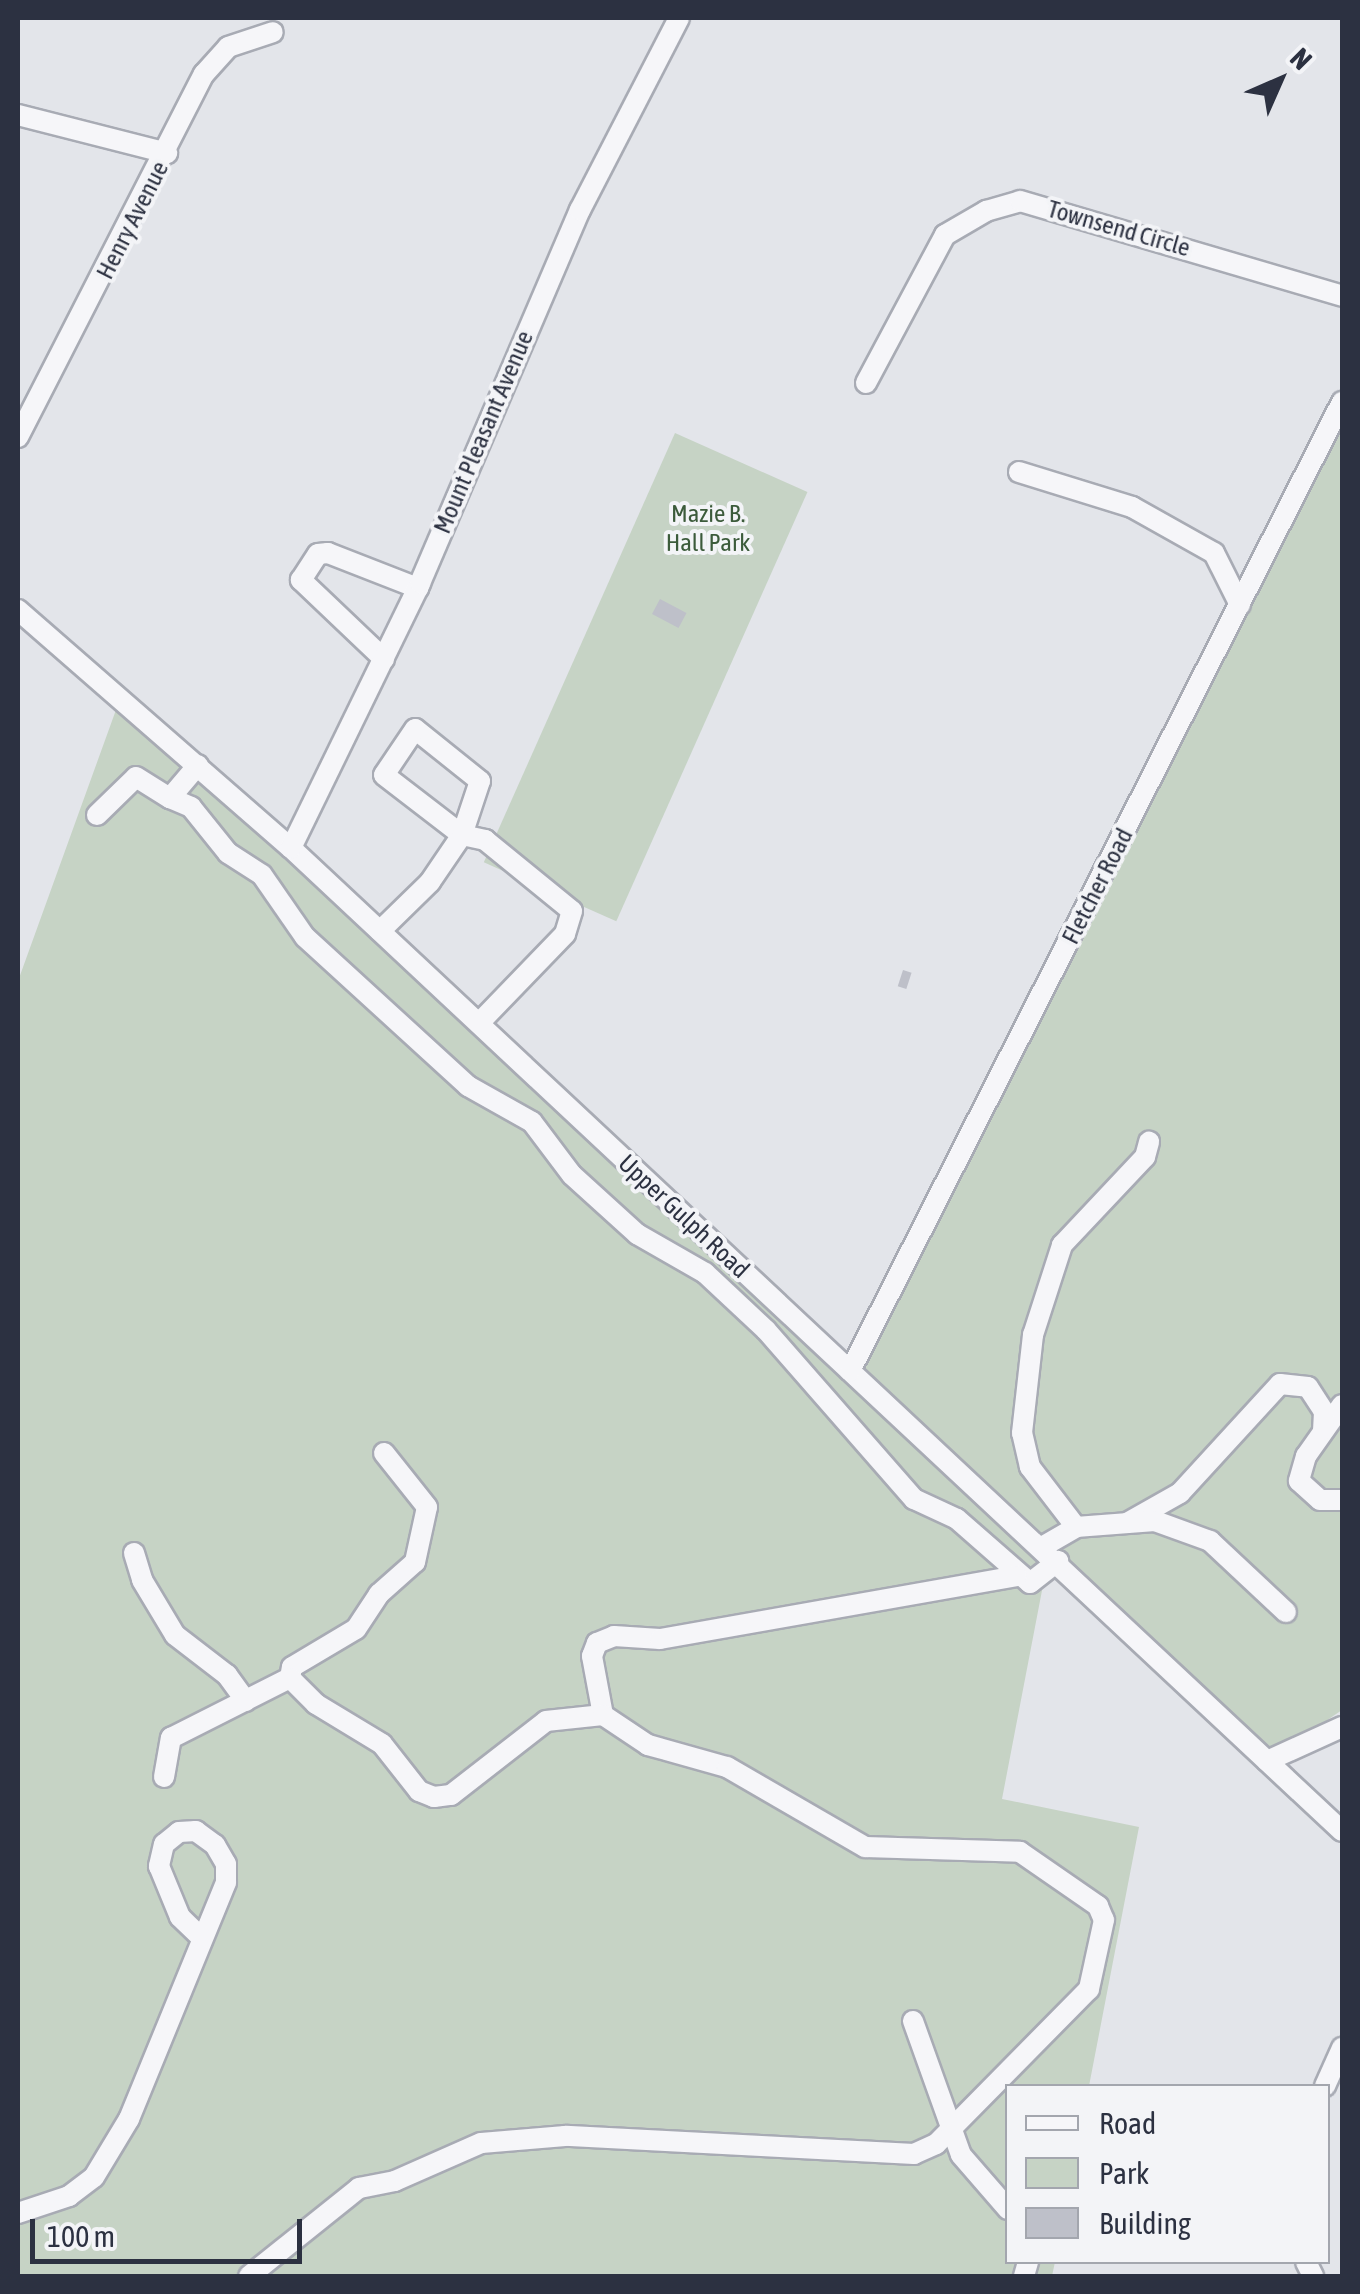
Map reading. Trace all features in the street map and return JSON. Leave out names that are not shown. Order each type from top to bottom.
[{"type":"street","name":"Mount Pleasant Avenue","points":[[291,848],[418,588],[548,278],[679,18]]},
{"type":"street","name":"Henry Avenue","points":[[18,437],[167,153],[204,74],[228,47],[273,32]]},
{"type":"street","points":[[18,116],[167,153]]},
{"type":"street","name":"Townsend Circle","points":[[866,383],[945,235],[986,210],[1020,201],[1342,296]]},
{"type":"street","name":"Fletcher Road","points":[[850,1371],[1342,402]]},
{"type":"street","points":[[1019,472],[1132,507],[1214,553],[1240,605]]},
{"type":"street","points":[[384,659],[301,580],[318,554],[328,553],[418,588]]},
{"type":"street","name":"Upper Gulph Road","points":[[18,610],[291,848],[1342,1831]]},
{"type":"street","points":[[380,931],[430,882],[462,834],[480,782],[414,730],[384,775],[462,834],[485,840],[572,911],[565,934],[479,1024]]},
{"type":"street","points":[[170,798],[198,764]]},
{"type":"street","points":[[97,816],[136,777],[192,808],[228,854],[262,875],[305,937],[468,1086],[532,1122],[572,1175],[637,1234],[705,1273],[766,1330],[873,1448],[900,1488],[957,1520],[1016,1576],[1030,1583],[1076,1527],[1155,1521],[1210,1541],[1286,1612]]},
{"type":"street","points":[[1076,1527],[1030,1468],[1022,1433],[1033,1335],[1062,1245],[1146,1157],[1149,1142]]},
{"type":"street","points":[[1127,1523],[1180,1492],[1280,1384],[1308,1387],[1324,1412],[1322,1430]]},
{"type":"street","points":[[1342,1404],[1322,1430],[1299,1482],[1320,1500],[1342,1500]]},
{"type":"street","points":[[290,1678],[292,1666],[356,1630],[379,1594],[415,1562],[426,1507],[384,1453]]},
{"type":"street","points":[[134,1553],[175,1635],[227,1675],[246,1701]]},
{"type":"street","points":[[603,1715],[592,1656],[597,1643],[614,1636],[660,1639],[1016,1576]]},
{"type":"street","points":[[164,1777],[171,1738],[290,1678]]},
{"type":"street","points":[[249,2276],[279,2246],[360,2188],[395,2181],[481,2143],[565,2136],[744,2140],[777,2150],[914,2154],[950,2131],[1089,1989],[1104,1920],[1098,1906],[1020,1852],[865,1848],[727,1768],[648,1745],[603,1715],[546,1721],[451,1795],[434,1797],[418,1790],[382,1744],[316,1704],[290,1678]]},
{"type":"street","points":[[1267,1761],[1342,1727]]},
{"type":"street","points":[[18,2213],[69,2196],[118,2146],[226,1882],[226,1864],[196,1832],[179,1832],[164,1844],[158,1866],[180,1917],[202,1938]]},
{"type":"street","points":[[914,2021],[961,2155],[1005,2206]]},
{"type":"street","points":[[1326,2084],[1342,2048]]},
{"type":"green space","points":[[1342,402],[1342,1710],[1267,1761],[1049,1554],[1002,1799],[1139,1827],[1089,2084],[1005,2084],[1005,2264],[1055,2264],[1052,2276],[18,2276],[18,981],[121,696],[851,1370]]},
{"type":"green space","name":"Mazie B. Hall Park","points":[[675,433],[807,492],[616,921],[484,862]]},
{"type":"building","points":[[660,599],[686,613],[679,628],[652,614]]},
{"type":"building","points":[[903,970],[912,973],[906,989],[898,986]]}]
